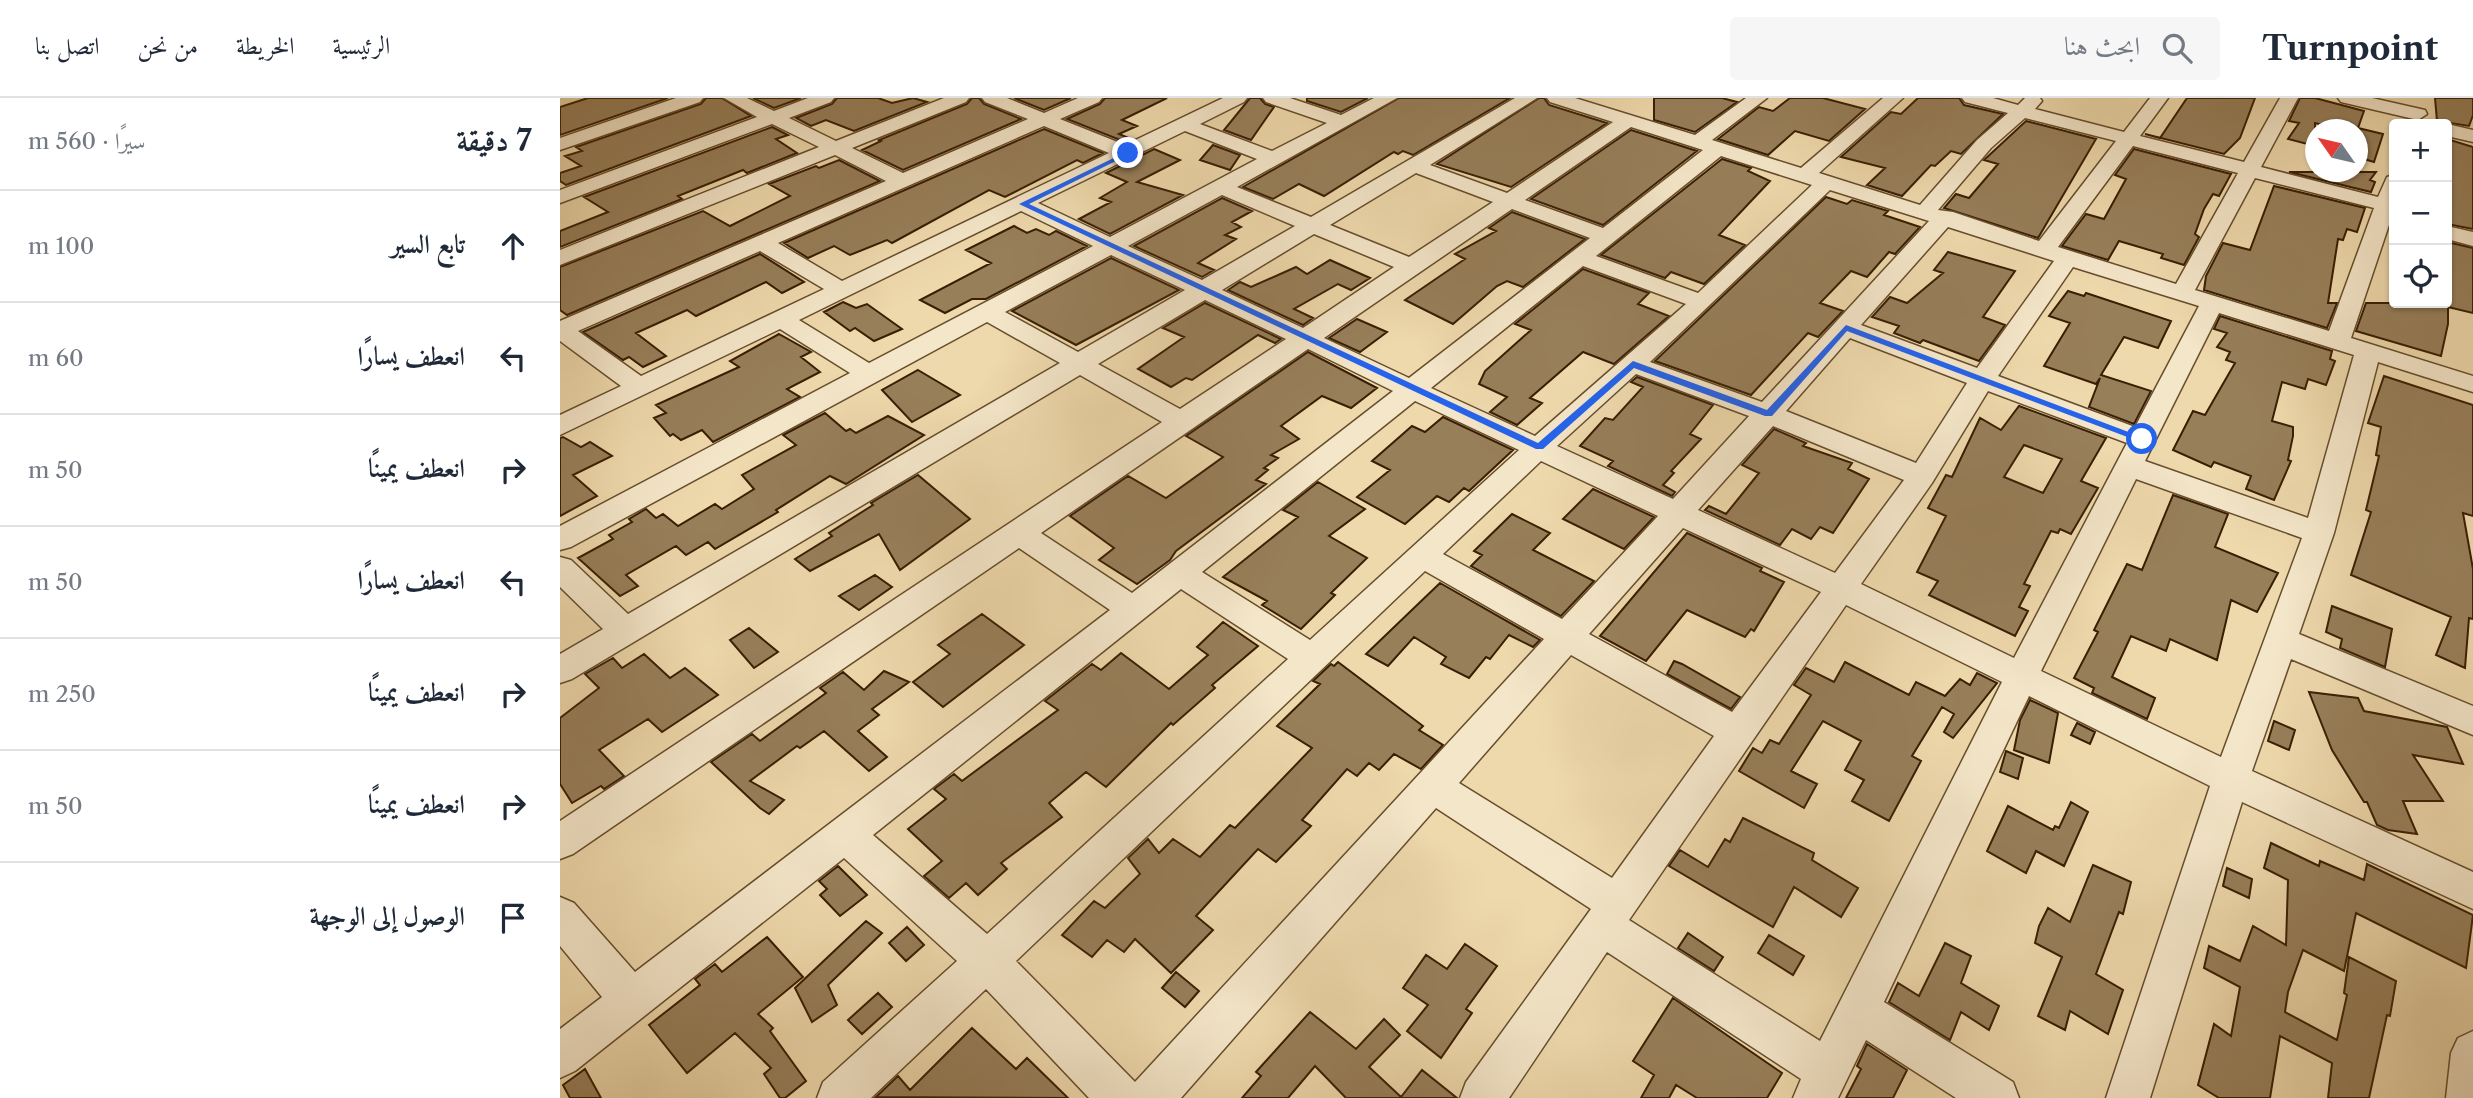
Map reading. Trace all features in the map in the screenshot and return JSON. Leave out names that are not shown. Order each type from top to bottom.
[{"type":"street","points":[[560,144],[694,98]]},
{"type":"street","points":[[733,98],[903,181]]},
{"type":"street","points":[[560,197],[825,98]]},
{"type":"street","points":[[560,258],[960,98]]},
{"type":"street","points":[[991,98],[1128,153]]},
{"type":"street","points":[[560,329],[1093,98]]},
{"type":"street","points":[[560,426],[1238,98]]},
{"type":"street","points":[[1272,98],[1342,122]]},
{"type":"street","points":[[560,539],[1388,98]]},
{"type":"street","points":[[560,670],[1077,362],[1313,227],[1528,98]]},
{"type":"street","points":[[1556,98],[1619,110],[1710,144],[2473,384]]},
{"type":"street","points":[[560,1056],[1581,258],[1758,98]]},
{"type":"street","points":[[839,1098],[1539,447],[1702,302],[1894,98]]},
{"type":"street","points":[[1971,98],[2029,104],[2130,138],[2250,170],[2387,213]]},
{"type":"street","points":[[1482,1098],[1737,732],[1922,477],[2057,252],[2159,98]]},
{"type":"street","points":[[1433,786],[1610,915],[1822,1085],[2021,677],[2135,452],[2250,170],[2289,98]]},
{"type":"street","points":[[2347,98],[2420,117]]},
{"type":"street","points":[[1151,1098],[1846,328],[1935,214],[1984,144],[2029,104]]},
{"type":"street","points":[[560,842],[1181,421],[1510,202],[1619,110]]},
{"type":"street","points":[[1186,125],[1274,159]]},
{"type":"street","points":[[560,126],[580,137]]},
{"type":"street","points":[[2452,131],[2473,136]]},
{"type":"street","points":[[1415,166],[1606,237]]},
{"type":"street","points":[[2128,1098],[2231,779],[2319,533],[2352,346],[2394,182]]},
{"type":"street","points":[[1222,188],[1411,267]]},
{"type":"street","points":[[1023,204],[1413,390],[1842,589],[2231,779],[2473,891]]},
{"type":"street","points":[[2452,234],[2473,239]]},
{"type":"street","points":[[760,242],[843,291]]},
{"type":"street","points":[[1581,258],[1702,302]]},
{"type":"street","points":[[988,312],[1181,421]]},
{"type":"street","points":[[782,320],[869,374]]},
{"type":"street","points":[[1846,328],[1982,380],[2135,452],[2319,533]]},
{"type":"street","points":[[560,329],[640,388]]},
{"type":"street","points":[[1633,364],[1769,414],[1922,477]]},
{"type":"street","points":[[1017,533],[1133,610]]},
{"type":"street","points":[[1422,556],[1737,732]]},
{"type":"street","points":[[560,568],[625,631]]},
{"type":"street","points":[[1180,573],[1312,658]]},
{"type":"street","points":[[2279,639],[2473,721]]},
{"type":"street","points":[[845,834],[988,962],[1119,1098]]},
{"type":"street","points":[[560,916],[632,1000]]},
{"type":"street","points":[[1859,1012],[1997,1098]]},
{"type":"street","points":[[2468,1098],[2473,1053]]},
{"type":"building","points":[[588,98],[668,98],[560,135],[560,107]]},
{"type":"building","points":[[706,98],[722,98],[751,116],[566,185],[560,181],[560,173],[581,166],[565,156],[582,151],[576,147],[701,104]]},
{"type":"building","points":[[753,98],[801,98],[774,108]]},
{"type":"building","points":[[837,98],[878,98],[892,103],[913,98],[927,102],[854,131],[826,120],[811,126],[796,118],[832,104]]},
{"type":"building","points":[[972,98],[979,98],[984,104],[1021,119],[903,170],[862,150],[881,141],[879,140],[967,104]]},
{"type":"building","points":[[1014,98],[1071,98],[1044,110]]},
{"type":"building","points":[[1105,98],[1167,98],[1122,120],[1137,126],[1119,134],[1131,139],[1125,142],[1067,119],[1100,104]]},
{"type":"building","points":[[1250,98],[1260,98],[1265,104],[1274,107],[1251,140],[1224,130]]},
{"type":"building","points":[[1307,98],[1368,98],[1341,112],[1307,101]]},
{"type":"building","points":[[1399,98],[1510,98],[1413,155],[1403,151],[1398,154],[1394,152],[1324,196],[1299,184],[1273,199],[1243,187]]},
{"type":"building","points":[[1539,98],[1544,98],[1549,105],[1607,123],[1511,187],[1437,164]]},
{"type":"building","points":[[1654,98],[1722,98],[1737,102],[1695,132],[1654,120]]},
{"type":"building","points":[[1790,98],[1823,98],[1865,109],[1829,141],[1795,131],[1768,155],[1718,139],[1759,107],[1773,111]]},
{"type":"building","points":[[1918,98],[1959,98],[1964,105],[2003,114],[1961,154],[1951,151],[1935,166],[1931,165],[1902,196],[1867,185],[1885,168],[1841,157],[1891,112],[1901,114]]},
{"type":"building","points":[[2187,98],[2255,98],[2240,138],[2224,154],[2160,138]]},
{"type":"building","points":[[2300,98],[2315,98],[2364,111],[2361,119],[2305,119],[2305,143],[2288,139],[2299,123],[2289,121]]},
{"type":"building","points":[[2435,98],[2473,98],[2473,115],[2469,126],[2452,123],[2452,119],[2437,119]]},
{"type":"building","points":[[2026,121],[2096,139],[2038,238],[1944,208],[1956,194],[1969,198],[1998,164],[1984,160]]},
{"type":"building","points":[[772,127],[788,135],[776,139],[797,153],[747,173],[743,170],[678,196],[682,199],[560,247],[560,231],[608,212],[584,197]]},
{"type":"building","points":[[1044,129],[1103,153],[1083,163],[1077,160],[1005,197],[989,190],[892,243],[887,240],[850,255],[834,246],[808,258],[784,243]]},
{"type":"building","points":[[1631,130],[1697,151],[1603,225],[1531,199]]},
{"type":"building","points":[[2368,130],[2383,134],[2374,162],[2368,160]]},
{"type":"building","points":[[2452,141],[2473,147],[2473,229],[2452,225]]},
{"type":"building","points":[[1213,145],[1240,155],[1230,170],[1200,160]]},
{"type":"building","points":[[1154,149],[1180,160],[1137,182],[1183,195],[1110,234],[1079,219],[1111,202],[1100,198],[1127,182],[1106,173]]},
{"type":"building","points":[[2134,149],[2231,174],[2219,196],[2213,194],[2204,209],[2195,234],[2199,237],[2184,265],[2161,258],[2163,254],[2119,241],[2108,260],[2062,246],[2086,214],[2104,219],[2126,179],[2115,175]]},
{"type":"building","points":[[1722,159],[1751,168],[1748,171],[1770,181],[1719,235],[1745,245],[1704,284],[1671,272],[1665,278],[1601,255]]},
{"type":"building","points":[[839,160],[880,181],[567,315],[560,310],[560,267],[703,211],[730,226],[790,196],[769,184]]},
{"type":"building","points":[[2289,172],[2305,172],[2305,176]]},
{"type":"building","points":[[2368,172],[2376,172],[2370,180],[2375,182],[2371,192],[2330,182],[2368,182]]},
{"type":"building","points":[[2274,186],[2365,208],[2357,232],[2347,229],[2343,240],[2338,239],[2328,303],[2337,303],[2327,328],[2204,290],[2206,276],[2223,243],[2250,250]]},
{"type":"building","points":[[1826,197],[1847,204],[1852,200],[1888,211],[1884,215],[1920,227],[1895,254],[1889,252],[1867,277],[1851,271],[1820,303],[1843,311],[1818,337],[1808,333],[1751,395],[1655,361]]},
{"type":"building","points":[[1222,198],[1252,211],[1232,222],[1241,227],[1225,235],[1236,239],[1198,263],[1214,270],[1202,277],[1134,246]]},
{"type":"building","points":[[1512,212],[1585,239],[1523,287],[1507,281],[1497,286],[1453,324],[1405,300],[1465,259],[1455,254],[1496,231],[1489,228]]},
{"type":"building","points":[[1014,226],[1027,233],[1036,229],[1049,235],[1056,231],[1087,246],[986,299],[972,299],[945,313],[920,300],[991,263],[966,250]]},
{"type":"building","points":[[2452,243],[2473,248],[2473,313],[2452,308]]},
{"type":"building","points":[[1948,252],[2015,271],[1983,317],[2005,325],[1979,361],[1923,340],[1920,343],[1894,333],[1899,326],[1872,317],[1890,297],[1907,303],[1943,273],[1934,270]]},
{"type":"building","points":[[760,254],[804,282],[782,293],[766,282],[696,316],[687,310],[636,333],[666,356],[643,367],[629,357],[623,360],[583,332]]},
{"type":"building","points":[[1111,258],[1179,290],[1076,345],[1012,311]]},
{"type":"building","points":[[1330,260],[1370,278],[1351,290],[1338,284],[1294,309],[1313,318],[1303,325],[1228,290],[1240,282],[1251,287],[1296,267],[1307,274]]},
{"type":"building","points":[[1583,269],[1649,293],[1638,304],[1669,316],[1614,364],[1583,352],[1530,398],[1542,403],[1517,425],[1490,412],[1507,397],[1479,384],[1485,371],[1531,330],[1515,324]]},
{"type":"building","points":[[2068,291],[2084,296],[2086,293],[2171,321],[2158,348],[2124,337],[2101,375],[2151,391],[2134,424],[2089,407],[2100,378],[2096,384],[2044,366],[2070,323],[2049,316]]},
{"type":"building","points":[[843,302],[856,308],[867,304],[902,329],[874,341],[855,328],[850,331],[824,312]]},
{"type":"building","points":[[1205,303],[1281,339],[1275,343],[1258,335],[1192,380],[1186,378],[1171,387],[1138,369],[1184,337],[1163,328]]},
{"type":"building","points":[[2366,303],[2389,303],[2389,308],[2448,308],[2448,324],[2441,356],[2356,331]]},
{"type":"building","points":[[2220,316],[2332,351],[2330,359],[2335,361],[2326,385],[2308,379],[2305,389],[2282,382],[2272,421],[2293,427],[2293,436],[2288,460],[2291,461],[2274,500],[2246,489],[2251,476],[2214,462],[2211,467],[2173,450],[2193,411],[2205,415],[2235,363],[2226,360],[2230,352],[2217,347],[2227,333],[2214,329]]},
{"type":"building","points":[[1357,319],[1387,332],[1360,352],[1329,338]]},
{"type":"building","points":[[779,334],[811,352],[801,357],[820,372],[787,389],[800,397],[713,442],[702,430],[681,440],[673,434],[670,436],[654,418],[666,413],[656,405],[739,367],[730,361]]},
{"type":"building","points":[[1308,352],[1377,388],[1351,408],[1322,396],[1281,426],[1299,439],[1271,455],[1278,458],[1264,468],[1268,470],[1256,480],[1266,484],[1176,551],[1170,560],[1137,584],[1099,560],[1114,548],[1070,516],[1128,476],[1166,498],[1223,457],[1186,436]]},
{"type":"building","points":[[918,370],[960,395],[912,422],[882,390]]},
{"type":"building","points":[[2384,376],[2473,405],[2473,516],[2463,513],[2473,569],[2473,619],[2469,618],[2465,668],[2436,655],[2451,617],[2351,575],[2371,512],[2366,510],[2379,456],[2376,455],[2381,427],[2368,423]]},
{"type":"building","points":[[1637,377],[1713,405],[1690,434],[1701,439],[1671,471],[1674,473],[1663,485],[1675,492],[1672,496],[1608,466],[1613,461],[1580,446],[1605,418],[1613,420],[1643,387],[1631,382]]},
{"type":"building","points":[[2019,406],[2106,438],[2081,481],[2098,488],[2071,534],[2060,529],[2058,533],[2051,531],[2024,584],[2030,586],[2019,607],[2028,611],[2015,636],[1929,595],[1938,581],[1917,572],[1946,516],[1928,508],[1946,475],[1952,477],[1980,418],[2001,430]],"holes":[[[2024,445],[2062,459],[2043,493],[2004,477]]]},
{"type":"building","points":[[825,413],[846,431],[850,429],[856,433],[888,416],[924,435],[846,484],[830,476],[776,510],[778,512],[715,549],[708,542],[686,555],[676,546],[626,575],[638,586],[620,596],[578,558],[613,539],[609,535],[632,522],[629,519],[646,509],[656,518],[663,514],[678,526],[715,504],[722,509],[754,489],[742,475],[796,445],[783,435]]},
{"type":"building","points":[[1443,417],[1513,450],[1469,491],[1464,488],[1449,502],[1437,496],[1405,524],[1357,497],[1390,470],[1372,461],[1412,426],[1425,432]]},
{"type":"building","points":[[1774,429],[1806,443],[1803,446],[1852,463],[1848,469],[1869,479],[1833,533],[1820,527],[1811,539],[1792,529],[1780,545],[1705,510],[1709,506],[1726,514],[1759,473],[1742,465]]},
{"type":"building","points":[[563,437],[581,447],[590,442],[612,456],[573,475],[597,496],[560,516],[560,438]]},
{"type":"building","points":[[918,475],[970,519],[900,570],[879,534],[810,571],[795,559],[832,536],[829,533],[873,505],[871,503]]},
{"type":"building","points":[[1318,482],[1365,509],[1329,536],[1367,558],[1331,593],[1335,595],[1301,629],[1262,605],[1267,601],[1223,577],[1298,517],[1283,510]]},
{"type":"building","points":[[1593,489],[1654,517],[1624,549],[1563,519]]},
{"type":"building","points":[[2173,495],[2228,514],[2215,547],[2278,573],[2257,612],[2231,600],[2217,660],[2170,639],[2166,651],[2131,636],[2112,677],[2155,698],[2147,719],[2092,693],[2094,688],[2074,678],[2098,632],[2094,630],[2127,564],[2142,570]]},
{"type":"building","points":[[1512,514],[1550,533],[1533,550],[1594,581],[1561,616],[1471,566],[1482,555],[1474,551]]},
{"type":"building","points":[[1687,533],[1762,568],[1760,571],[1784,582],[1754,631],[1751,629],[1745,637],[1687,610],[1646,661],[1600,636]]},
{"type":"building","points":[[875,575],[892,587],[859,610],[839,596]]},
{"type":"building","points":[[1440,583],[1540,640],[1533,647],[1509,635],[1490,659],[1486,657],[1469,678],[1441,664],[1446,657],[1414,637],[1388,666],[1366,654]]},
{"type":"building","points":[[2332,606],[2392,629],[2385,667],[2340,648],[2342,639],[2326,632]]},
{"type":"building","points":[[982,614],[1024,645],[943,707],[913,682],[950,654],[938,645]]},
{"type":"building","points":[[1223,622],[1258,646],[1212,685],[1215,688],[1173,725],[1171,723],[1106,787],[1086,772],[1049,803],[1062,817],[1001,863],[1007,869],[978,895],[966,883],[949,898],[924,876],[942,861],[908,829],[946,799],[934,789],[954,774],[962,781],[1058,710],[1045,701],[1092,664],[1101,670],[1121,653],[1169,689],[1208,655],[1197,647]]},
{"type":"building","points":[[749,628],[778,652],[754,668],[730,640]]},
{"type":"building","points":[[644,654],[670,678],[685,668],[718,695],[662,732],[648,719],[599,750],[624,776],[604,789],[601,786],[572,803],[560,784],[560,718],[599,688],[585,674],[613,658],[622,668]]},
{"type":"building","points":[[1674,661],[1740,697],[1731,709],[1667,674]]},
{"type":"building","points":[[1338,662],[1423,726],[1419,730],[1443,745],[1421,769],[1394,754],[1379,770],[1369,763],[1357,776],[1347,769],[1302,820],[1311,826],[1276,862],[1258,849],[1196,916],[1213,930],[1171,973],[1135,939],[1124,952],[1107,940],[1092,957],[1062,935],[1094,901],[1105,908],[1140,874],[1128,858],[1148,839],[1159,853],[1173,839],[1200,857],[1230,825],[1235,828],[1312,748],[1277,726],[1320,684],[1313,681],[1331,664],[1334,666]]},
{"type":"building","points":[[1845,662],[1909,695],[1916,682],[1945,696],[1960,679],[1970,685],[1977,673],[1997,683],[1953,738],[1944,732],[1954,714],[1942,707],[1912,756],[1921,761],[1889,821],[1852,801],[1864,780],[1845,770],[1861,741],[1823,721],[1791,771],[1817,784],[1804,808],[1739,771],[1753,748],[1762,753],[1770,740],[1779,744],[1811,695],[1794,685],[1806,668],[1834,682]]},
{"type":"building","points":[[884,671],[909,682],[872,709],[879,715],[858,731],[887,757],[869,771],[824,731],[800,748],[797,746],[750,781],[784,800],[769,814],[711,762],[752,734],[760,741],[826,693],[820,688],[843,672],[864,690]]},
{"type":"building","points":[[2309,692],[2358,698],[2364,711],[2447,727],[2463,764],[2413,755],[2443,801],[2403,801],[2417,834],[2388,830],[2377,825],[2367,802],[2364,802],[2332,750]]},
{"type":"building","points":[[2030,700],[2058,713],[2049,763],[2014,750],[2020,720]]},
{"type":"building","points":[[2274,721],[2295,730],[2289,750],[2268,741]]},
{"type":"building","points":[[2077,723],[2095,732],[2090,744],[2071,735]]},
{"type":"building","points":[[2006,751],[2023,758],[2018,779],[2000,772]]},
{"type":"building","points":[[2071,802],[2088,812],[2064,866],[2036,851],[2026,873],[1987,851],[2008,806],[2053,830],[2055,826],[2059,828]]},
{"type":"building","points":[[1743,818],[1814,853],[1812,860],[1858,888],[1841,917],[1794,887],[1773,927],[1669,866],[1680,850],[1708,867],[1725,839],[1730,842]]},
{"type":"building","points":[[2271,843],[2319,866],[2320,861],[2364,880],[2367,864],[2473,915],[2466,968],[2356,913],[2344,971],[2303,950],[2288,992],[2285,1012],[2337,1040],[2347,995],[2344,993],[2349,957],[2396,981],[2369,1098],[2328,1098],[2332,1063],[2280,1036],[2270,1098],[2219,1098],[2198,1085],[2214,1024],[2231,1036],[2240,987],[2204,968],[2209,946],[2240,961],[2253,926],[2286,945],[2288,880],[2264,868]]},
{"type":"building","points":[[2093,865],[2131,882],[2123,914],[2119,912],[2096,974],[2123,990],[2108,1034],[2070,1011],[2065,1030],[2038,1016],[2062,957],[2035,943],[2039,926],[2048,908],[2070,922]]},
{"type":"building","points":[[838,866],[867,895],[840,916],[820,895],[827,889],[819,881]]},
{"type":"building","points":[[2227,868],[2252,879],[2249,898],[2223,886]]},
{"type":"building","points":[[866,921],[882,933],[828,985],[837,1005],[812,1022],[795,988]]},
{"type":"building","points":[[907,927],[924,945],[906,961],[889,943]]},
{"type":"building","points":[[1688,933],[1723,957],[1714,971],[1678,948]]},
{"type":"building","points":[[1769,935],[1804,956],[1793,975],[1758,953]]},
{"type":"building","points":[[767,937],[803,977],[758,1014],[773,1028],[770,1031],[806,1081],[785,1098],[780,1098],[764,1074],[771,1068],[735,1033],[687,1073],[649,1025],[700,985],[695,979],[715,964],[722,972]]},
{"type":"building","points":[[1945,943],[1971,956],[1961,983],[1999,1006],[1989,1030],[1961,1012],[1950,1040],[1889,1002],[1898,983],[1919,996]]},
{"type":"building","points":[[1465,944],[1497,966],[1466,1009],[1472,1013],[1441,1058],[1407,1031],[1428,1005],[1403,988],[1426,955],[1447,969]]},
{"type":"building","points":[[1176,972],[1199,991],[1185,1007],[1162,988]]},
{"type":"building","points":[[878,993],[892,1007],[862,1034],[848,1020]]},
{"type":"building","points":[[1673,998],[1782,1073],[1767,1098],[1697,1098],[1676,1085],[1669,1098],[1641,1098],[1654,1075],[1633,1061]]},
{"type":"building","points":[[1310,1012],[1356,1049],[1384,1019],[1400,1035],[1369,1067],[1401,1097],[1422,1070],[1457,1098],[1346,1098],[1315,1066],[1288,1098],[1242,1098],[1261,1076],[1256,1072]]},
{"type":"building","points":[[972,1028],[1016,1069],[1027,1058],[1068,1098],[876,1097],[898,1076],[910,1090]]},
{"type":"building","points":[[1867,1044],[1907,1070],[1893,1098],[1846,1098],[1861,1069],[1857,1066]]},
{"type":"building","points":[[585,1069],[601,1098],[570,1098],[563,1085]]},
{"type":"route","points":[[1128,153],[1023,204],[1413,390],[1539,447],[1633,364],[1769,414],[1846,328],[2142,439]]}]
